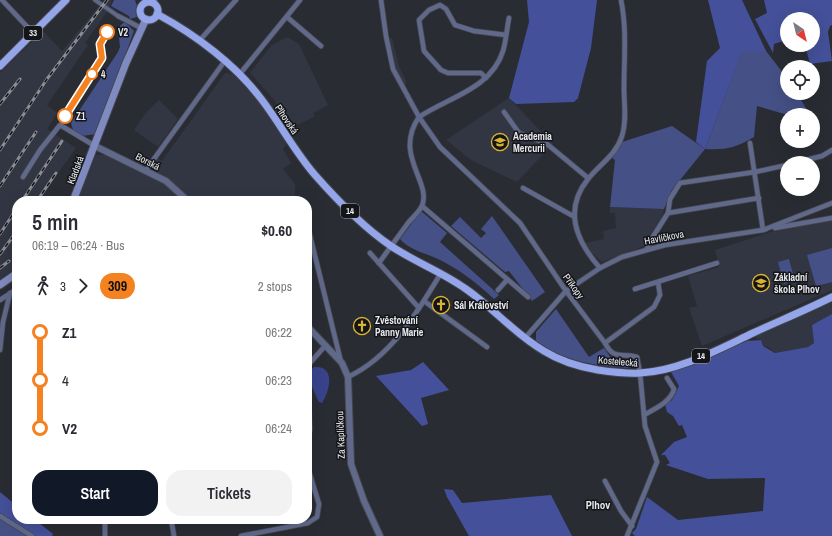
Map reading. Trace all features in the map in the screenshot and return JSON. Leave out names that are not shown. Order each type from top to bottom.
[{"type":"main road","name":"33","points":[[0,66],[66,0]]},
{"type":"main road","points":[[142,2],[154,2],[157,8],[157,14],[153,18],[146,19],[140,12],[142,2]]},
{"type":"main road","name":"Plhovská","points":[[157,14],[199,41],[239,75],[261,98],[295,149],[325,186],[372,231],[391,246]]},
{"type":"main road","name":"Kladská","points":[[75,196],[92,145],[146,19]]},
{"type":"main road","name":"14","points":[[391,246],[441,273]]},
{"type":"main road","name":"Kostelecká","points":[[441,273],[480,299],[525,338],[550,355],[574,364],[609,371],[640,373],[662,370],[687,362],[832,298]]},
{"type":"main road","points":[[0,285],[12,277]]},
{"type":"street","points":[[2,0],[33,33]]},
{"type":"street","points":[[95,0],[118,16],[141,28]]},
{"type":"street","points":[[199,41],[236,0]]},
{"type":"street","points":[[239,75],[300,0]]},
{"type":"street","points":[[381,0],[386,36],[393,69],[419,117]]},
{"type":"street","points":[[600,268],[588,254],[573,216],[578,193],[588,178],[615,151],[622,136],[624,118],[625,24],[621,0]]},
{"type":"street","points":[[486,78],[481,73],[444,72],[428,55],[423,46],[419,20],[429,10],[440,5],[446,9],[455,25],[474,31],[497,32],[506,35]]},
{"type":"street","points":[[287,17],[320,46]]},
{"type":"street","points":[[379,263],[422,206],[422,190],[409,147],[413,125],[419,117],[473,88],[486,78],[494,69],[500,58],[509,18]]},
{"type":"street","points":[[146,170],[224,62]]},
{"type":"street","points":[[504,112],[518,133],[547,144],[588,178]]},
{"type":"street","name":"Příkopy","points":[[419,117],[440,147],[520,223],[566,291],[611,353],[615,355],[637,357],[640,373]]},
{"type":"street","points":[[23,176],[40,150],[62,127],[92,145]]},
{"type":"street","points":[[750,143],[764,230],[832,218]]},
{"type":"street","name":"Borská","points":[[92,145],[166,181],[182,196]]},
{"type":"street","points":[[820,156],[832,150]]},
{"type":"street","points":[[647,249],[649,243],[668,213],[670,199],[680,183],[755,172],[780,167]]},
{"type":"street","points":[[523,188],[573,216]]},
{"type":"street","points":[[668,213],[759,198]]},
{"type":"street","name":"Havlíčkova","points":[[525,338],[566,291],[600,268],[622,257],[647,249],[764,230],[832,203]]},
{"type":"street","points":[[422,206],[528,297]]},
{"type":"street","points":[[312,243],[342,363],[348,377],[362,369],[388,348],[400,335],[424,301],[441,273]]},
{"type":"street","points":[[370,253],[419,308]]},
{"type":"street","points":[[635,289],[717,263]]},
{"type":"street","points":[[498,290],[507,280]]},
{"type":"street","points":[[605,343],[654,307],[660,295],[658,282]]},
{"type":"street","points":[[0,300],[10,293]]},
{"type":"street","points":[[0,350],[3,322],[10,293]]},
{"type":"street","points":[[424,301],[487,347]]},
{"type":"street","points":[[312,332],[342,363]]},
{"type":"street","points":[[312,361],[325,346]]},
{"type":"street","points":[[627,536],[657,462],[645,426],[640,373]]},
{"type":"street","name":"Za Kapličkou","points":[[348,377],[351,464],[362,495],[380,536]]},
{"type":"street","points":[[644,416],[659,407],[673,393],[674,389],[667,378]]},
{"type":"street","points":[[312,481],[319,504],[317,517],[312,520]]},
{"type":"street","points":[[605,481],[628,522],[632,526]]},
{"type":"street","points":[[0,516],[12,524]]},
{"type":"street","points":[[13,524],[32,536]]},
{"type":"street","points":[[105,524],[105,536]]},
{"type":"street","points":[[172,524],[174,536]]},
{"type":"street","points":[[241,536],[303,524]]},
{"type":"shaded area","points":[[104,0],[112,0],[106,13],[85,43],[88,45],[47,105],[57,113],[47,129],[76,148],[42,196],[12,196],[12,271],[0,279],[0,73],[43,31],[62,51]]},
{"type":"shaded area","points":[[114,0],[135,0],[138,9],[137,17],[130,19],[129,16],[111,6]]},
{"type":"shaded area","points":[[527,0],[597,0],[591,48],[578,98],[574,102],[516,104],[509,98],[529,22]]},
{"type":"shaded area","points":[[708,0],[742,0],[766,51],[742,51],[705,149],[696,142],[707,61],[720,48]]},
{"type":"shaded area","points":[[764,0],[832,0],[832,25],[830,26],[828,32],[832,61],[820,63],[820,60],[809,60],[807,52],[820,52],[820,12],[780,12],[780,42],[774,44],[773,53],[755,19],[767,13]]},
{"type":"shaded area","points":[[123,23],[126,23],[134,31],[96,134],[82,136],[73,130],[71,123],[118,52],[120,47],[118,28]]},
{"type":"shaded area","points":[[285,38],[289,38],[299,44],[328,105],[313,113],[315,116],[292,128],[275,101],[250,73],[271,46]]},
{"type":"shaded area","points":[[392,38],[399,66],[407,83],[402,86],[393,67],[387,39]]},
{"type":"shaded area","points":[[742,50],[766,51],[780,69],[780,100],[801,100],[806,108],[780,108],[780,113],[757,106],[754,137],[730,148],[705,149]]},
{"type":"shaded area","points":[[225,73],[233,74],[260,100],[287,143],[283,149],[291,163],[283,169],[295,184],[295,195],[186,196],[168,180],[155,172],[153,164],[156,157],[162,161]]},
{"type":"shaded area","name":"Academia Mercurii","points":[[509,98],[553,144],[517,182],[471,160],[446,140]]},
{"type":"shaded area","points":[[159,100],[178,119],[158,147],[134,130],[145,114]]},
{"type":"shaded area","points":[[672,126],[705,149],[672,190],[664,209],[610,207],[615,160],[612,158],[622,142]]},
{"type":"shaded area","points":[[96,155],[105,155],[160,181],[177,196],[79,196]]},
{"type":"shaded area","points":[[610,207],[664,209],[662,218],[644,246],[602,262],[592,253],[585,243],[604,239],[603,231],[616,228],[615,213],[610,213]]},
{"type":"shaded area","points":[[421,211],[447,233],[440,242],[499,295],[494,299],[458,270],[438,259],[409,247],[400,239]]},
{"type":"shaded area","points":[[492,216],[545,292],[532,301],[509,271],[505,272],[451,226],[460,217],[481,238],[486,233],[481,229]]},
{"type":"shaded area","name":"Základní škola Plhov","points":[[832,220],[832,290],[702,346],[689,308],[697,306],[688,276],[719,267],[715,250],[777,230]]},
{"type":"shaded area","points":[[832,248],[832,282],[816,286],[807,255]]},
{"type":"shaded area","points":[[789,259],[795,281],[784,284],[778,262]]},
{"type":"shaded area","points":[[832,302],[832,314],[812,325],[814,343],[808,347],[775,353],[768,347],[763,346],[761,340],[754,337]]},
{"type":"shaded area","points":[[556,309],[589,357],[604,348],[611,358],[621,359],[630,363],[631,368],[581,362],[557,354],[536,341],[536,332]]},
{"type":"shaded area","points":[[832,314],[832,536],[635,536],[632,533],[636,529],[647,497],[678,520],[763,511],[765,478],[708,479],[666,465],[670,463],[665,455],[661,455],[674,442],[687,437],[682,425],[679,426],[673,416],[667,412],[665,404],[672,400],[679,386],[671,372],[747,341],[761,340],[763,346],[775,353],[808,347],[814,343],[812,325]]},
{"type":"shaded area","points":[[423,362],[449,390],[421,398],[428,424],[422,426],[376,376],[411,370]]},
{"type":"shaded area","points":[[314,367],[321,367],[326,370],[328,374],[329,386],[322,403],[319,402],[312,386],[312,369]]},
{"type":"shaded area","points":[[444,489],[453,490],[462,503],[551,495],[572,536],[469,536]]},
{"type":"shaded area","points":[[0,492],[12,502],[12,524],[40,524],[53,534],[52,536],[28,536],[0,518]]},
{"type":"shaded area","points":[[0,518],[28,536],[0,536]]},
{"type":"railway","points":[[0,150],[47,79],[107,0]]},
{"type":"railway","points":[[0,104],[20,79]]},
{"type":"railway","points":[[0,186],[36,132]]},
{"type":"railway","points":[[25,196],[62,141]]},
{"type":"railway","points":[[40,196],[56,173]]},
{"type":"railway","points":[[0,234],[12,216]]},
{"type":"railway","points":[[0,254],[12,238]]},
{"type":"railway","points":[[0,268],[9,261]]},
{"type":"bus line","name":"309","points":[[65,116],[102,58],[100,44],[107,32]]},
{"type":"place","name":"V2","points":[[107,32]]},
{"type":"place","name":"4","points":[[92,74]]},
{"type":"place","name":"Z1","points":[[65,116]]},
{"type":"place","name":"Academia Mercurii","points":[[500,142]]},
{"type":"place","name":"Základní škola Plhov","points":[[761,283]]},
{"type":"place","name":"Sál Království","points":[[441,305]]},
{"type":"place","name":"Zvěstování Panny Marie","points":[[362,326]]},
{"type":"district","name":"Plhov","points":[[598,505]]}]
